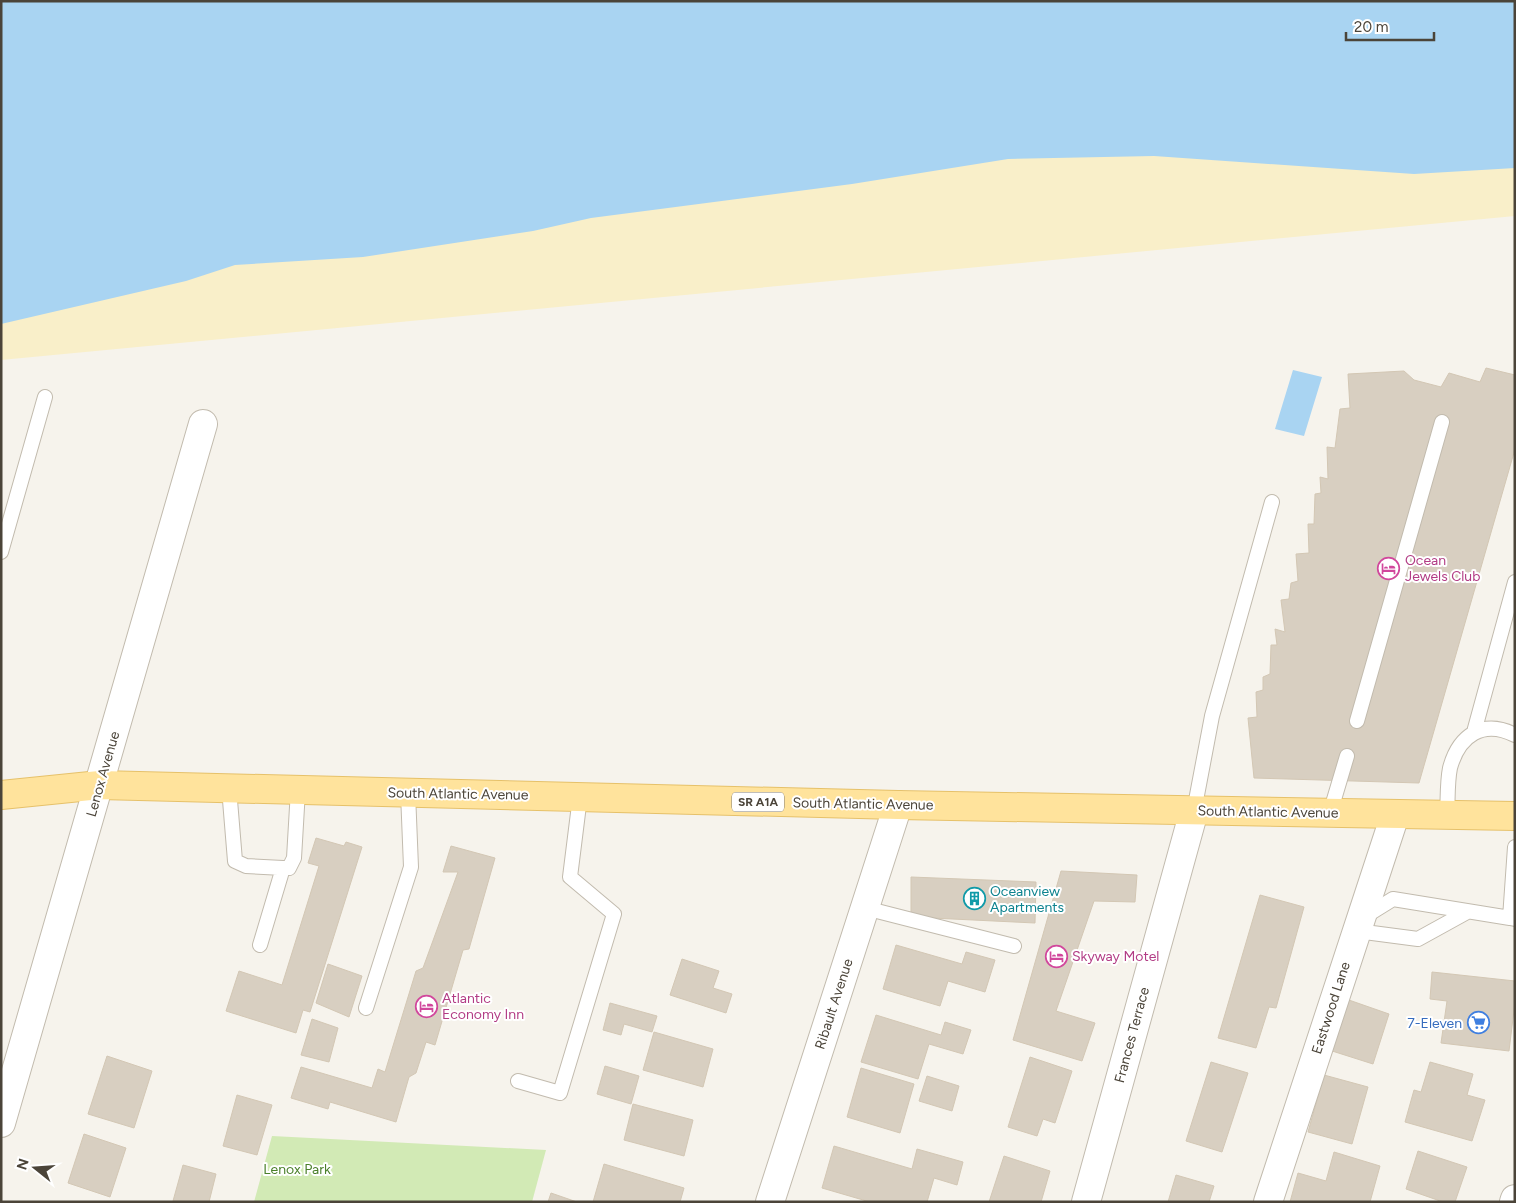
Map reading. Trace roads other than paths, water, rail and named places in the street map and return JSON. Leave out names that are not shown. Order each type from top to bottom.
[{"type":"main road","name":"South Atlantic Avenue","points":[[1,795],[100,785],[898,806],[1515,816]]},
{"type":"street","name":"Lenox Avenue","points":[[1,1123],[203,424]]},
{"type":"street","name":"Ribault Avenue","points":[[770,1202],[898,806]]},
{"type":"street","name":"Frances Terrace","points":[[1086,1202],[1194,811]]},
{"type":"street","name":"Eastwood Lane","points":[[1268,1202],[1395,815]]},
{"type":"lane","points":[[1,552],[44,397]]},
{"type":"lane","points":[[1357,721],[1442,422]]},
{"type":"lane","points":[[1194,811],[1212,716],[1272,502]]},
{"type":"lane","points":[[1474,732],[1515,582]]},
{"type":"lane","points":[[1447,816],[1450,769],[1458,748],[1474,732],[1488,728],[1506,731],[1515,735]]},
{"type":"lane","points":[[1330,813],[1347,756]]},
{"type":"lane","points":[[229,788],[235,861],[246,866],[282,868],[289,868],[294,858],[298,790]]},
{"type":"lane","points":[[366,1008],[411,867],[408,793]]},
{"type":"lane","points":[[518,1081],[560,1092],[614,914],[570,877],[580,797]]},
{"type":"lane","points":[[1359,925],[1393,899],[1512,919],[1515,847]]},
{"type":"lane","points":[[260,945],[282,868]]},
{"type":"lane","points":[[865,908],[1014,946]]},
{"type":"lane","points":[[1359,925],[1418,939],[1467,912]]},
{"type":"water","points":[[1,1],[1515,1],[1515,168],[1414,174],[1154,156],[1008,159],[852,184],[591,218],[533,231],[363,257],[235,265],[186,281],[1,324]]},
{"type":"water","points":[[1293,370],[1322,377],[1304,436],[1275,429]]},
{"type":"place","name":"Ocean Jewels Club","points":[[1389,568]]},
{"type":"place","name":"Oceanview Apartments","points":[[974,899]]},
{"type":"place","name":"Skyway Motel","points":[[1056,956]]},
{"type":"place","name":"Atlantic Economy Inn","points":[[426,1006]]},
{"type":"place","name":"7-Eleven","points":[[1478,1023]]},
{"type":"park label","name":"Lenox Park","points":[[297,1169]]}]
